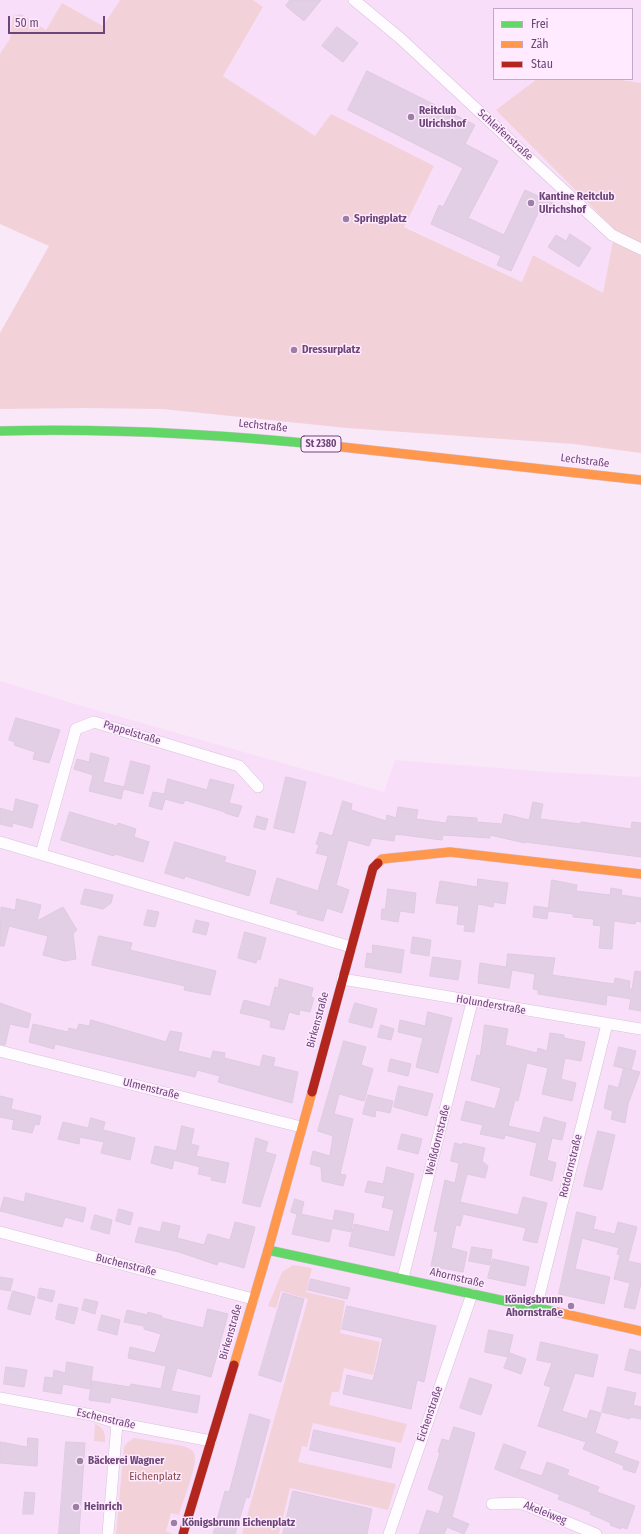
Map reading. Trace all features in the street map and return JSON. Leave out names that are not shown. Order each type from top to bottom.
[{"type":"street","name":"Schleifenstraße","points":[[354,0],[400,38],[612,235],[641,249]]},
{"type":"street","name":"Lechstraße","points":[[0,431],[140,431],[234,436],[464,459],[641,480]]},
{"type":"street","name":"Pappelstraße","points":[[41,854],[76,729],[94,722],[239,766],[258,787]]},
{"type":"street","points":[[0,842],[351,947]]},
{"type":"street","name":"Birkenstraße","points":[[211,1441],[268,1250],[373,868],[382,860],[450,852],[641,874]]},
{"type":"street","name":"Holunderstraße","points":[[342,979],[472,1002],[641,1029]]},
{"type":"street","name":"Weißdornstraße","points":[[403,1278],[472,1002]]},
{"type":"street","name":"Rotdornstraße","points":[[536,1308],[607,1024]]},
{"type":"street","name":"Ulmenstraße","points":[[0,1051],[301,1127]]},
{"type":"street","name":"Buchenstraße","points":[[0,1232],[253,1299]]},
{"type":"street","name":"Ahornstraße","points":[[268,1250],[403,1278],[641,1331]]},
{"type":"street","name":"Eichenstraße","points":[[389,1534],[472,1294]]},
{"type":"street","name":"Eschenstraße","points":[[0,1398],[92,1415],[117,1423],[211,1441]]},
{"type":"street","points":[[108,1534],[117,1423]]},
{"type":"street","points":[[183,1534],[211,1441]]},
{"type":"street","name":"Akeleiweg","points":[[492,1504],[521,1503],[596,1534]]},
{"type":"shaded area","points":[[0,0],[120,0],[103,26],[62,4],[46,30],[0,76]]},
{"type":"shaded area","points":[[253,0],[641,0],[641,83],[622,80],[633,80],[633,8],[493,8],[493,80],[536,80],[497,110],[615,230],[603,293],[533,255],[522,282],[404,226],[434,166],[315,137],[223,76],[263,8]]},
{"type":"shaded area","points":[[0,681],[75,704],[384,792],[395,760],[549,772],[641,777],[641,1534],[0,1534]]},
{"type":"green space","points":[[120,0],[253,0],[263,7],[223,76],[315,136],[331,114],[434,166],[404,227],[522,282],[533,255],[603,293],[615,230],[496,110],[536,80],[622,80],[641,83],[641,453],[574,444],[347,428],[163,409],[0,409],[0,333],[49,246],[0,224],[0,54],[10,39],[13,16],[21,14],[46,30],[62,3],[103,26]]},
{"type":"green space","points":[[293,1265],[312,1268],[306,1292],[345,1301],[340,1333],[380,1342],[373,1375],[344,1368],[339,1392],[332,1392],[329,1405],[407,1424],[401,1443],[313,1423],[307,1447],[302,1446],[298,1462],[396,1484],[388,1510],[290,1488],[279,1534],[242,1534],[308,1299],[281,1291],[276,1308],[268,1306],[282,1272]]},
{"type":"green space","points":[[95,1424],[103,1431],[105,1442],[94,1441]]},
{"type":"green space","name":"Eichenplatz","points":[[134,1438],[183,1446],[194,1453],[194,1466],[179,1515],[171,1513],[166,1531],[173,1534],[116,1534],[124,1447]]},
{"type":"building","points":[[290,0],[321,0],[304,21],[286,6]]},
{"type":"building","points":[[337,27],[358,43],[343,62],[322,46]]},
{"type":"building","points":[[367,71],[475,125],[465,144],[498,161],[468,218],[504,235],[525,190],[553,203],[547,215],[539,211],[511,271],[497,265],[501,256],[431,224],[439,205],[443,207],[463,168],[348,110]]},
{"type":"building","points":[[570,234],[591,248],[579,267],[548,247],[556,235],[566,241]]},
{"type":"building","points":[[16,718],[60,730],[49,763],[33,759],[35,752],[14,745],[15,742],[9,740]]},
{"type":"building","points":[[91,753],[109,758],[103,782],[124,787],[121,799],[89,791],[93,775],[74,769],[77,759],[89,762]]},
{"type":"building","points":[[131,761],[150,766],[143,794],[124,789]]},
{"type":"building","points":[[286,777],[306,782],[294,833],[274,828]]},
{"type":"building","points":[[168,779],[207,790],[210,779],[234,785],[229,803],[242,806],[238,817],[185,800],[183,804],[165,799],[162,810],[149,806],[153,792],[164,794]]},
{"type":"building","points":[[16,799],[38,805],[32,828],[13,823],[12,827],[0,824],[0,808],[13,812]]},
{"type":"building","points":[[343,801],[352,804],[351,810],[386,821],[387,815],[396,818],[398,807],[418,810],[416,819],[446,823],[448,816],[477,818],[477,822],[502,824],[504,814],[529,820],[533,802],[543,804],[540,819],[581,824],[581,822],[631,829],[632,822],[641,823],[641,857],[525,843],[490,835],[490,838],[443,835],[442,840],[395,834],[394,841],[372,838],[369,846],[348,840],[336,885],[349,890],[342,913],[327,908],[323,921],[297,914],[298,911],[270,903],[277,878],[318,891],[328,856],[316,853],[319,845],[316,844],[320,832],[332,836]]},
{"type":"building","points":[[70,812],[117,826],[118,823],[136,829],[134,837],[149,842],[143,862],[115,854],[114,856],[61,840]]},
{"type":"building","points":[[257,816],[268,819],[265,830],[254,827]]},
{"type":"building","points":[[175,842],[226,857],[224,862],[256,871],[249,896],[185,876],[184,879],[165,873]]},
{"type":"building","points":[[478,879],[508,883],[505,904],[494,902],[493,907],[478,904],[474,932],[464,931],[465,925],[457,924],[459,906],[436,903],[440,881],[477,887]]},
{"type":"building","points":[[552,880],[577,885],[576,891],[610,895],[611,888],[622,890],[621,895],[641,898],[641,922],[636,921],[635,924],[614,921],[612,949],[599,948],[601,926],[593,925],[594,919],[573,917],[573,914],[548,911],[547,919],[533,917],[534,906],[548,908]]},
{"type":"building","points":[[85,889],[113,895],[111,903],[103,909],[81,904]]},
{"type":"building","points":[[388,889],[416,893],[414,913],[400,911],[398,922],[381,919],[382,909],[385,909]]},
{"type":"building","points":[[17,899],[41,905],[37,921],[63,907],[77,930],[73,933],[76,959],[65,961],[43,955],[48,936],[9,926],[4,946],[0,946],[1,907],[15,910]]},
{"type":"building","points":[[148,910],[159,912],[155,927],[144,925]]},
{"type":"building","points":[[196,920],[209,923],[206,935],[193,932]]},
{"type":"building","points":[[245,932],[266,938],[260,960],[257,959],[256,963],[238,958]]},
{"type":"building","points":[[99,936],[132,943],[130,950],[216,971],[210,995],[184,990],[185,986],[92,965]]},
{"type":"building","points":[[413,937],[431,940],[429,956],[411,953]]},
{"type":"building","points":[[373,945],[404,950],[401,973],[365,967],[367,953],[372,954]]},
{"type":"building","points":[[508,954],[555,958],[552,975],[614,984],[615,978],[630,981],[629,989],[632,989],[635,971],[641,972],[641,1011],[629,1009],[631,999],[607,995],[606,1005],[538,994],[538,990],[533,989],[535,974],[512,970],[509,988],[478,983],[480,963],[506,967]]},
{"type":"building","points":[[433,957],[461,961],[458,980],[430,976]]},
{"type":"building","points":[[280,979],[313,988],[311,997],[314,998],[310,1012],[300,1010],[299,1015],[289,1012],[284,1030],[270,1027],[271,1021],[266,1019],[240,1013],[244,1000],[270,1007],[275,987],[278,988]]},
{"type":"building","points":[[0,1003],[31,1014],[28,1028],[10,1024],[5,1045],[0,1044]]},
{"type":"building","points":[[355,1003],[377,1009],[372,1028],[349,1022]]},
{"type":"building","points":[[428,1012],[452,1018],[438,1073],[416,1067],[423,1038],[398,1032],[400,1020],[425,1026]]},
{"type":"building","points":[[91,1020],[166,1042],[170,1031],[182,1033],[178,1051],[211,1059],[213,1051],[225,1053],[224,1058],[260,1067],[263,1055],[275,1058],[273,1066],[298,1072],[292,1103],[218,1082],[220,1076],[197,1070],[195,1077],[55,1044],[54,1049],[29,1042],[33,1024],[68,1032],[69,1028],[77,1030],[79,1024],[89,1026]]},
{"type":"building","points":[[381,1025],[394,1029],[391,1040],[378,1037]]},
{"type":"building","points":[[485,1025],[508,1029],[505,1045],[537,1053],[538,1048],[547,1051],[550,1033],[564,1035],[564,1038],[585,1042],[581,1061],[565,1058],[561,1079],[576,1083],[572,1101],[542,1094],[548,1068],[527,1063],[518,1101],[515,1100],[508,1126],[540,1133],[544,1117],[566,1123],[562,1140],[552,1138],[547,1160],[556,1163],[552,1181],[530,1175],[537,1143],[505,1135],[504,1139],[480,1134],[483,1125],[461,1120],[466,1101],[495,1109],[501,1088],[471,1080],[477,1055],[480,1056]]},
{"type":"building","points":[[344,1041],[366,1047],[361,1065],[373,1069],[364,1101],[339,1094],[334,1114],[353,1119],[340,1174],[346,1175],[343,1186],[322,1181],[321,1167],[310,1164],[313,1151],[330,1156],[333,1136],[318,1131]]},
{"type":"building","points":[[619,1047],[636,1051],[631,1070],[614,1066]]},
{"type":"building","points":[[391,1059],[411,1064],[408,1076],[388,1071]]},
{"type":"building","points":[[624,1068],[640,1072],[628,1104],[625,1123],[611,1119],[613,1111],[604,1108],[609,1085],[618,1088]]},
{"type":"building","points":[[399,1086],[433,1094],[427,1116],[394,1107]]},
{"type":"building","points":[[368,1095],[393,1101],[390,1113],[376,1110],[375,1117],[363,1114]]},
{"type":"building","points":[[0,1096],[13,1099],[11,1109],[41,1116],[39,1125],[35,1124],[32,1133],[12,1129],[14,1120],[0,1117]]},
{"type":"building","points":[[91,1118],[105,1122],[103,1130],[135,1138],[130,1160],[101,1153],[104,1142],[80,1137],[79,1144],[58,1139],[63,1122],[88,1128]]},
{"type":"building","points":[[182,1126],[194,1129],[191,1144],[199,1146],[196,1156],[229,1163],[225,1183],[211,1180],[212,1177],[198,1174],[200,1167],[174,1160],[172,1169],[151,1163],[155,1146],[176,1151]]},
{"type":"building","points":[[598,1131],[615,1135],[602,1190],[584,1186]]},
{"type":"building","points":[[402,1134],[422,1139],[418,1154],[398,1149]]},
{"type":"building","points":[[256,1138],[268,1142],[265,1152],[276,1155],[260,1207],[243,1203]]},
{"type":"building","points":[[455,1143],[462,1145],[463,1143],[485,1148],[482,1161],[488,1166],[485,1178],[467,1174],[460,1202],[518,1215],[523,1197],[547,1203],[537,1243],[523,1240],[526,1228],[463,1214],[460,1226],[456,1225],[451,1248],[467,1252],[463,1272],[431,1266],[438,1232],[434,1231],[445,1180],[455,1183],[459,1163],[451,1161]]},
{"type":"building","points":[[387,1167],[414,1174],[394,1256],[349,1246],[354,1224],[389,1232],[394,1210],[382,1207],[385,1196],[365,1192],[368,1181],[383,1184]]},
{"type":"building","points":[[26,1193],[86,1208],[83,1222],[65,1217],[62,1227],[0,1211],[4,1197],[24,1202]]},
{"type":"building","points":[[295,1199],[304,1202],[301,1214],[333,1221],[335,1210],[354,1214],[351,1232],[332,1228],[329,1242],[292,1234],[297,1214],[291,1212]]},
{"type":"building","points":[[119,1209],[133,1213],[130,1225],[116,1221]]},
{"type":"building","points":[[577,1212],[596,1217],[593,1229],[615,1234],[618,1222],[637,1227],[628,1261],[641,1264],[641,1283],[635,1309],[624,1307],[630,1283],[614,1279],[620,1255],[617,1254],[619,1248],[582,1238],[575,1269],[610,1277],[604,1304],[559,1294]]},
{"type":"building","points":[[95,1215],[112,1220],[109,1234],[91,1229]]},
{"type":"building","points":[[163,1222],[180,1226],[177,1238],[204,1245],[208,1234],[230,1240],[235,1222],[255,1227],[244,1268],[219,1261],[217,1265],[179,1252],[135,1242],[139,1227],[160,1232]]},
{"type":"building","points":[[472,1247],[492,1250],[490,1265],[469,1261]]},
{"type":"building","points":[[493,1259],[529,1267],[525,1286],[488,1278]]},
{"type":"building","points":[[0,1277],[13,1279],[10,1291],[0,1289]]},
{"type":"building","points":[[311,1279],[350,1288],[347,1299],[308,1290]]},
{"type":"building","points":[[40,1288],[55,1291],[52,1302],[38,1298]]},
{"type":"building","points":[[13,1291],[35,1297],[30,1315],[8,1309]]},
{"type":"building","points":[[283,1293],[304,1299],[281,1382],[259,1375]]},
{"type":"building","points":[[85,1299],[98,1302],[95,1314],[82,1310]]},
{"type":"building","points":[[59,1304],[78,1308],[74,1324],[56,1319]]},
{"type":"building","points":[[347,1306],[436,1326],[424,1382],[417,1380],[411,1409],[343,1394],[347,1375],[373,1381],[383,1338],[342,1329]]},
{"type":"building","points":[[208,1309],[228,1314],[211,1377],[177,1368],[171,1391],[200,1396],[197,1413],[111,1397],[110,1403],[89,1400],[92,1381],[130,1387],[131,1384],[161,1389],[166,1366],[128,1358],[130,1347],[155,1353],[161,1334],[144,1329],[144,1326],[124,1322],[127,1310],[147,1315],[148,1312],[162,1316],[162,1318],[203,1328]]},
{"type":"building","points":[[102,1315],[120,1320],[117,1335],[98,1330]]},
{"type":"building","points":[[489,1330],[513,1335],[508,1357],[485,1352]]},
{"type":"building","points":[[541,1342],[598,1355],[593,1377],[575,1373],[562,1411],[587,1419],[590,1410],[601,1413],[595,1433],[618,1442],[614,1453],[639,1462],[635,1473],[623,1469],[624,1466],[583,1449],[586,1442],[538,1426],[551,1387],[544,1385],[552,1363],[537,1360]]},
{"type":"building","points":[[630,1349],[641,1352],[641,1374],[625,1370]]},
{"type":"building","points":[[510,1353],[526,1359],[521,1374],[504,1368]]},
{"type":"building","points":[[67,1362],[93,1367],[90,1389],[63,1384],[61,1394],[43,1391],[45,1377],[53,1378],[54,1370],[65,1373]]},
{"type":"building","points":[[6,1367],[27,1370],[24,1387],[4,1384]]},
{"type":"building","points":[[470,1378],[492,1385],[481,1415],[460,1408]]},
{"type":"building","points":[[608,1387],[636,1393],[633,1405],[641,1407],[641,1419],[630,1417],[630,1419],[602,1412]]},
{"type":"building","points":[[250,1414],[270,1420],[249,1498],[246,1497],[235,1534],[213,1534],[225,1491],[229,1492]]},
{"type":"building","points":[[454,1427],[475,1433],[452,1517],[469,1524],[464,1534],[447,1527],[444,1534],[419,1534],[427,1510],[439,1514],[444,1496],[428,1489],[440,1453],[438,1452],[442,1439],[449,1441]]},
{"type":"building","points":[[314,1430],[395,1448],[391,1468],[310,1450]]},
{"type":"building","points":[[28,1438],[38,1439],[37,1466],[0,1463],[0,1442],[27,1447]]},
{"type":"building","points":[[66,1442],[85,1443],[79,1534],[59,1534]]},
{"type":"building","points":[[504,1444],[526,1452],[517,1474],[520,1469],[542,1476],[547,1462],[569,1470],[567,1475],[599,1487],[597,1492],[635,1506],[627,1529],[621,1527],[621,1529],[610,1525],[611,1523],[590,1514],[591,1512],[558,1499],[560,1495],[495,1469]]},
{"type":"building","points":[[293,1491],[372,1509],[367,1534],[283,1534]]},
{"type":"building","points":[[25,1492],[35,1493],[33,1514],[23,1514]]},
{"type":"traffic: fast","points":[[0,431],[122,431],[202,435],[324,445]]},
{"type":"traffic: fast","points":[[268,1250],[556,1312]]},
{"type":"traffic: slow","points":[[324,445],[641,480]]},
{"type":"traffic: slow","points":[[378,863],[382,859],[450,852],[641,874]]},
{"type":"traffic: slow","points":[[234,1365],[312,1092]]},
{"type":"traffic: slow","points":[[556,1312],[641,1331]]},
{"type":"traffic: jam","points":[[312,1092],[373,868],[378,863]]},
{"type":"traffic: jam","points":[[183,1534],[234,1365]]},
{"type":"place","name":"Reitclub Ulrichshof","points":[[411,117]]},
{"type":"place","name":"Kantine Reitclub Ulrichshof","points":[[531,203]]},
{"type":"place","name":"Springplatz","points":[[346,219]]},
{"type":"place","name":"Dressurplatz","points":[[294,350]]},
{"type":"place","name":"Königsbrunn Ahornstraße","points":[[571,1306]]},
{"type":"place","name":"Bäckerei Wagner","points":[[80,1461]]},
{"type":"place","name":"Heinrich","points":[[76,1507]]},
{"type":"place","name":"Königsbrunn Eichenplatz","points":[[174,1523]]}]
